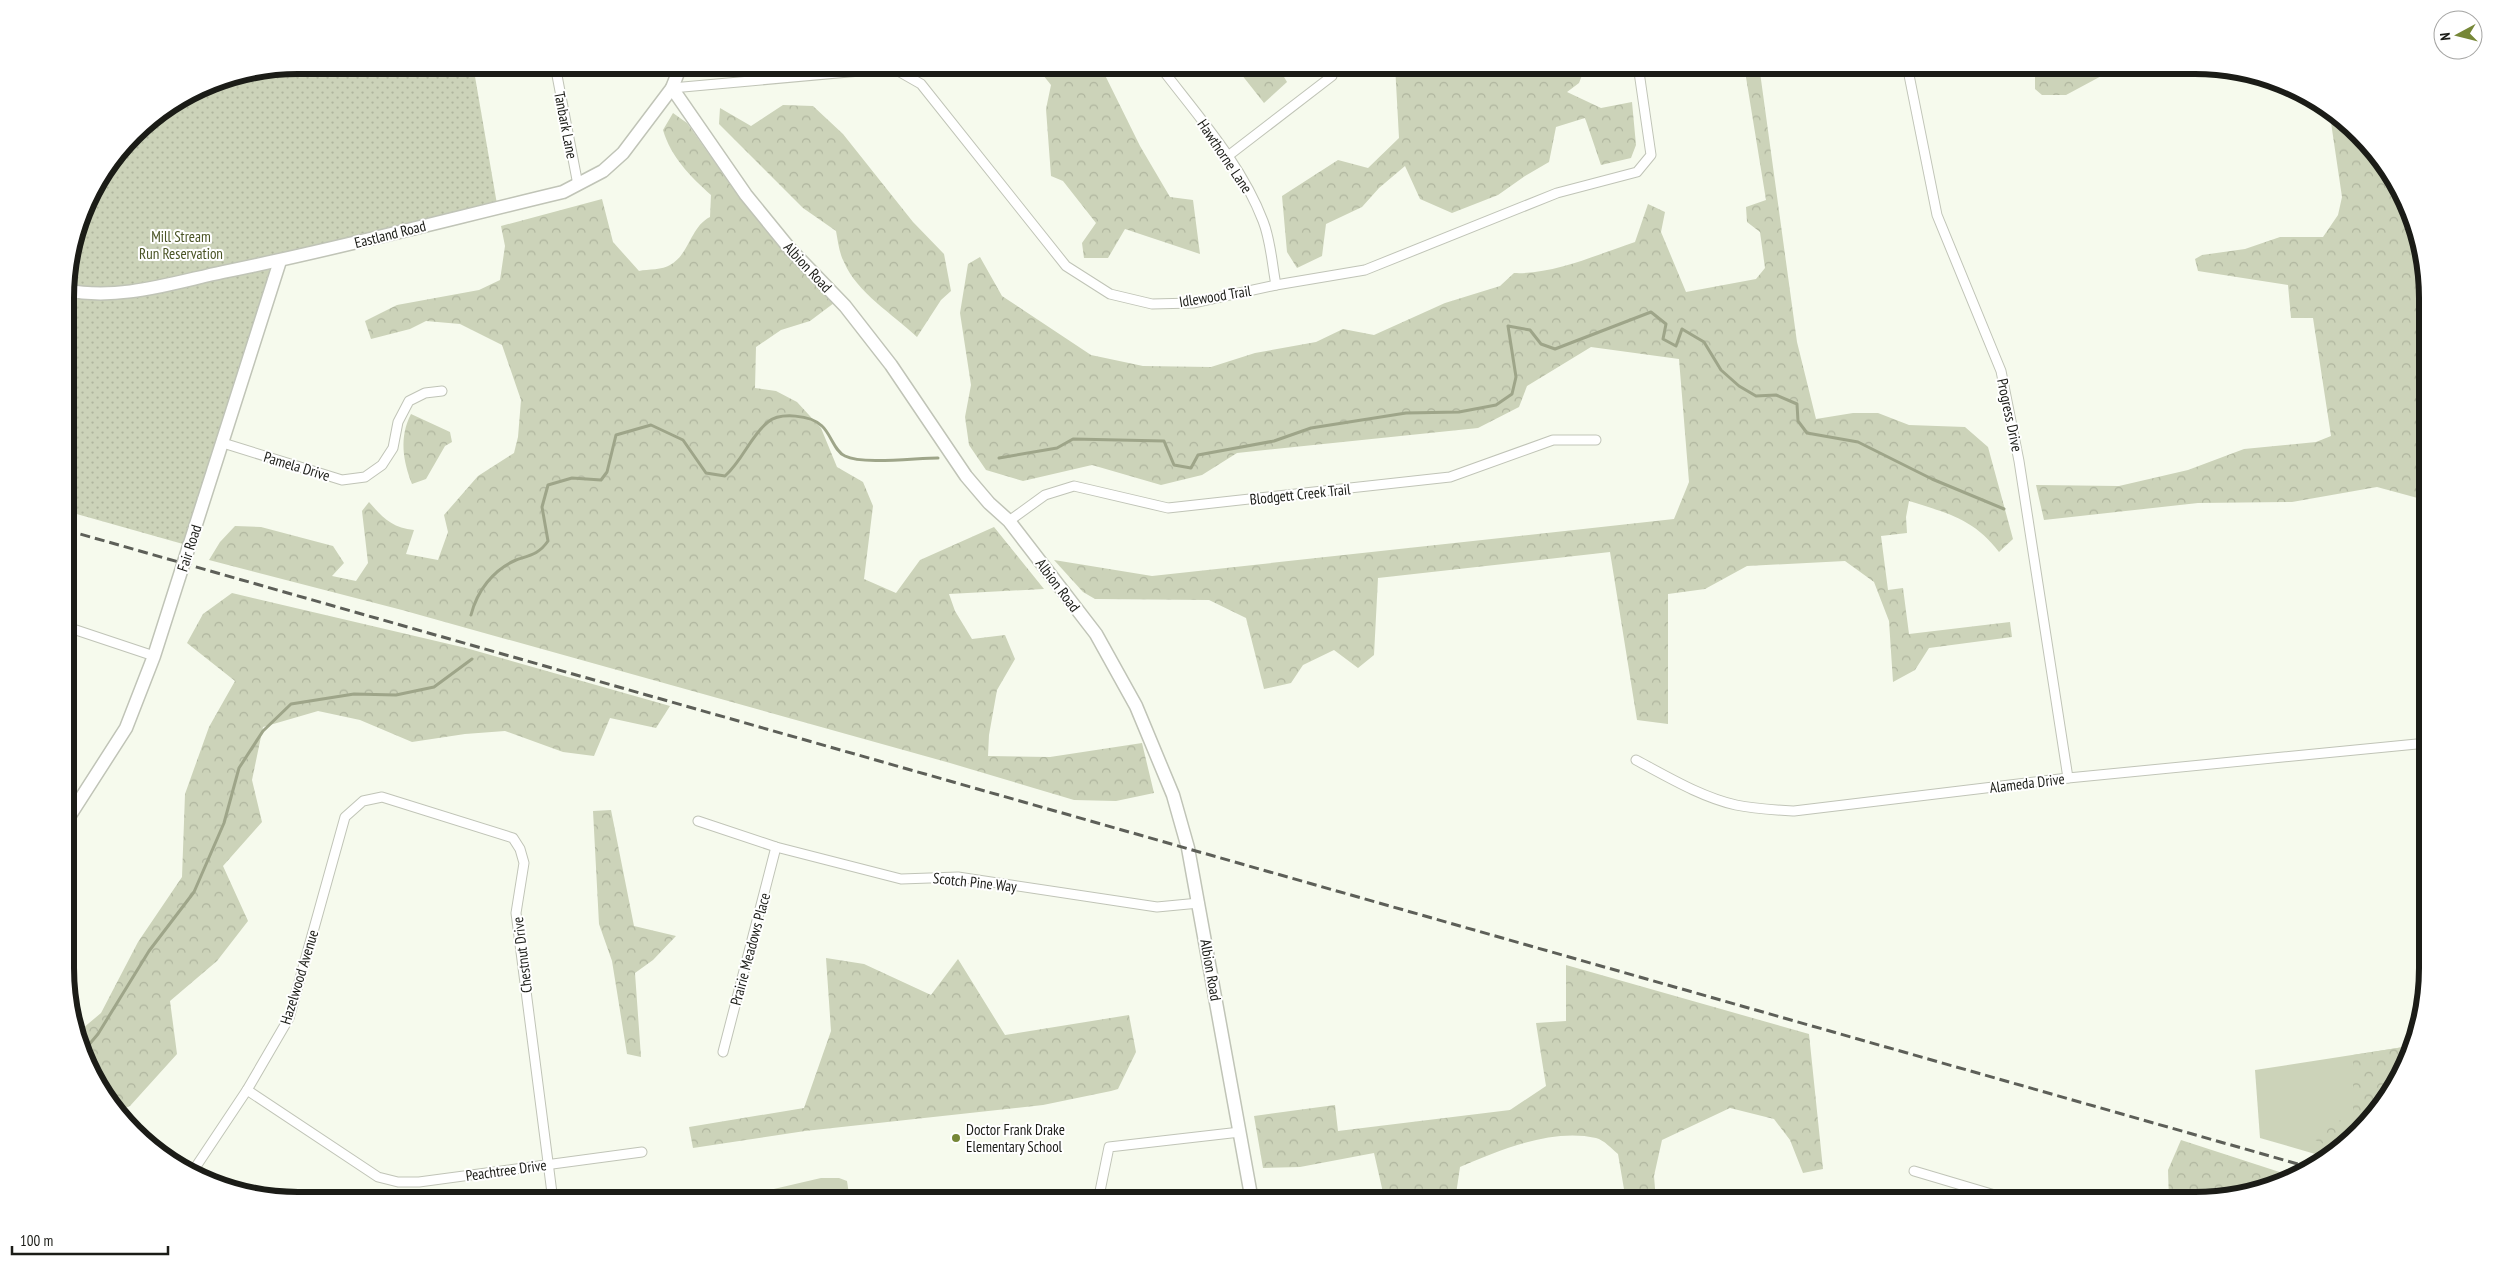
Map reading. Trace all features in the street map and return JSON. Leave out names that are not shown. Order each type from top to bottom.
[{"type":"street","name":"Tanbark Lane","points":[[557,74],[578,185]]},
{"type":"street","points":[[672,88],[677,74]]},
{"type":"street","name":"Idlewood Trail","points":[[672,88],[819,74]]},
{"type":"street","name":"Idlewood Trail","points":[[905,74],[921,84],[1066,266],[1110,294],[1152,304],[1193,303],[1276,285],[1365,270],[1557,193],[1637,172],[1652,155],[1639,74]]},
{"type":"street","name":"Hawthorne Lane","points":[[1166,74],[1228,156],[1250,189],[1264,223],[1276,285]]},
{"type":"street","name":"Progress Drive","points":[[1909,74],[1937,215],[2000,371],[2019,461],[2068,778]]},
{"type":"street","points":[[1228,156],[1332,76]]},
{"type":"street","name":"Eastland Road","points":[[74,291],[92,294],[138,290],[280,260],[563,192],[604,171],[623,153],[672,88]]},
{"type":"street","name":"Albion Road","points":[[672,88],[746,195],[790,249],[845,306],[891,365],[966,476],[989,503],[1009,521],[1096,634],[1136,706],[1173,795],[1188,848],[1250,1192]]},
{"type":"street","name":"Fair Road","points":[[74,809],[126,728],[154,656],[280,260]]},
{"type":"street","name":"Pamela Drive","points":[[223,443],[342,480],[365,477],[382,465],[393,448],[398,422],[409,401],[425,394],[442,390]]},
{"type":"street","name":"Blodgett Creek Trail","points":[[1009,521],[1045,495],[1074,486],[1168,508],[1450,477],[1552,440],[1596,440]]},
{"type":"street","points":[[74,630],[154,656]]},
{"type":"street","name":"Alameda Drive","points":[[1636,760],[1704,795],[1735,805],[1794,811],[2068,778],[2419,743]]},
{"type":"street","name":"Chestnut Drive","points":[[345,817],[363,801],[382,797],[513,838],[520,849],[524,863],[516,913],[552,1192]]},
{"type":"street","name":"Hazelwood Avenue","points":[[195,1167],[247,1090],[289,1018],[345,817]]},
{"type":"street","name":"Scotch Pine Way","points":[[698,821],[776,847],[901,878],[958,876],[1156,907],[1199,903]]},
{"type":"street","name":"Prairie Meadows Place","points":[[723,1052],[776,847]]},
{"type":"street","name":"Peachtree Drive","points":[[247,1090],[378,1177],[398,1182],[419,1182],[642,1152]]},
{"type":"street","points":[[1100,1192],[1109,1147],[1240,1132]]},
{"type":"street","points":[[1914,1171],[1985,1192]]},
{"type":"green space","name":"Mill Stream Run Reservation","points":[[283,74],[475,74],[498,210],[283,260],[190,546],[74,513],[74,283],[81,240],[91,212],[111,173],[139,139],[173,111],[212,91],[240,81]]},
{"type":"green space","points":[[1042,74],[1104,74],[1140,146],[1170,197],[1193,200],[1200,254],[1125,229],[1108,258],[1084,258],[1082,243],[1096,223],[1063,181],[1051,176],[1046,109],[1051,85]]},
{"type":"green space","points":[[1241,74],[1282,74],[1287,82],[1264,103]]},
{"type":"green space","points":[[1395,74],[1582,74],[1579,83],[1567,92],[1601,108],[1632,102],[1636,145],[1631,158],[1601,165],[1585,118],[1556,127],[1549,162],[1498,195],[1452,213],[1420,199],[1405,166],[1379,188],[1362,207],[1326,224],[1322,256],[1297,268],[1287,252],[1282,196],[1338,160],[1368,168],[1399,138]]},
{"type":"green space","points":[[1745,74],[1760,74],[1797,342],[1816,419],[1853,413],[1878,413],[1909,425],[1965,427],[1988,447],[2013,539],[1999,552],[1990,541],[1970,525],[1948,514],[1909,501],[1906,517],[1907,533],[1881,536],[1888,590],[1903,588],[1909,634],[2010,622],[2012,637],[1929,648],[1915,670],[1893,682],[1889,621],[1874,582],[1845,561],[1747,566],[1705,589],[1668,594],[1668,724],[1637,720],[1610,552],[1378,578],[1374,655],[1358,668],[1334,650],[1303,665],[1291,683],[1264,689],[1246,618],[1209,600],[1095,599],[1083,592],[1054,560],[1152,576],[1674,519],[1689,482],[1679,359],[1591,347],[1527,386],[1519,407],[1478,428],[1237,453],[1202,475],[1161,485],[1092,465],[1023,481],[986,470],[969,445],[965,417],[971,385],[960,313],[968,264],[980,257],[1002,296],[1091,355],[1143,366],[1211,367],[1255,353],[1316,342],[1343,329],[1374,335],[1445,303],[1500,286],[1514,273],[1544,271],[1591,258],[1635,242],[1648,204],[1665,212],[1661,232],[1686,292],[1756,279],[1765,268],[1760,232],[1747,222],[1746,207],[1766,200]]},
{"type":"green space","points":[[2035,74],[2105,74],[2066,95],[2042,95],[2035,89]]},
{"type":"green space","points":[[783,105],[813,106],[843,134],[913,222],[944,254],[951,291],[941,300],[917,337],[858,284],[842,258],[836,231],[803,208],[719,124],[720,108],[751,126]]},
{"type":"green space","points":[[673,113],[687,123],[735,191],[834,303],[810,321],[781,330],[756,347],[755,388],[776,391],[797,402],[821,428],[837,467],[863,482],[873,506],[864,579],[896,593],[920,560],[994,527],[1044,589],[949,594],[955,611],[972,639],[1005,635],[1015,659],[997,690],[989,735],[988,756],[1050,757],[1142,743],[1154,793],[1116,801],[1074,800],[950,763],[402,610],[209,560],[220,542],[235,526],[261,527],[333,546],[344,563],[332,576],[356,581],[368,563],[362,511],[369,502],[388,521],[400,527],[414,530],[406,554],[438,560],[448,532],[444,515],[478,476],[514,453],[518,437],[521,400],[502,345],[460,324],[426,321],[410,329],[371,339],[365,321],[397,305],[479,290],[500,280],[505,246],[501,226],[602,199],[613,242],[639,271],[659,269],[670,265],[682,254],[703,221],[710,217],[711,195],[682,166],[666,140],[663,130]]},
{"type":"green space","points":[[2330,119],[2354,139],[2382,173],[2402,212],[2412,240],[2419,283],[2419,498],[2377,487],[2292,502],[2198,503],[2044,520],[2036,485],[2119,486],[2188,470],[2244,449],[2316,442],[2331,436],[2313,318],[2291,318],[2288,285],[2198,271],[2195,259],[2202,255],[2245,249],[2280,237],[2323,237],[2338,215],[2342,197]]},
{"type":"green space","points":[[411,414],[450,432],[452,442],[445,446],[426,479],[412,484],[406,467],[404,449],[405,431]]},
{"type":"green space","points":[[232,593],[466,648],[670,706],[656,728],[610,718],[594,756],[563,752],[505,731],[465,734],[412,742],[360,720],[318,711],[263,727],[252,780],[262,822],[223,866],[248,921],[217,961],[170,1001],[177,1054],[130,1106],[123,1109],[111,1093],[97,1067],[82,1029],[101,1013],[138,942],[182,877],[185,794],[209,727],[235,681],[187,643],[203,614]]},
{"type":"green space","points":[[611,810],[634,926],[676,936],[653,960],[635,973],[641,1057],[627,1054],[612,961],[599,924],[593,811]]},
{"type":"green space","points":[[826,958],[864,964],[931,995],[958,959],[1005,1035],[1129,1015],[1136,1052],[1118,1089],[1111,1091],[1043,1105],[805,1131],[693,1148],[689,1127],[804,1108],[831,1031]]},
{"type":"green space","points":[[1566,965],[1809,1034],[1823,1169],[1803,1173],[1790,1140],[1774,1119],[1730,1108],[1662,1140],[1654,1176],[1655,1192],[1624,1192],[1618,1154],[1599,1139],[1579,1136],[1544,1138],[1526,1142],[1460,1167],[1456,1192],[1383,1192],[1374,1153],[1300,1167],[1263,1168],[1254,1116],[1335,1105],[1338,1131],[1510,1110],[1546,1086],[1536,1023],[1566,1021]]},
{"type":"green space","points":[[2405,1047],[2382,1093],[2373,1105],[2354,1127],[2320,1155],[2260,1138],[2255,1070]]},
{"type":"green space","points":[[2405,1047],[2382,1093],[2354,1127],[2331,1147],[2310,1138],[2327,1118],[2353,1123],[2353,1055]]},
{"type":"green space","points":[[2181,1140],[2284,1174],[2239,1188],[2210,1192],[2169,1192],[2168,1170]]},
{"type":"green space","points":[[821,1178],[839,1178],[847,1181],[849,1192],[761,1192]]},
{"type":"waterway","points":[[999,458],[1057,448],[1073,439],[1164,441],[1174,465],[1191,468],[1198,455],[1274,441],[1311,428],[1406,413],[1459,412],[1496,405],[1512,394],[1516,377],[1508,326],[1530,330],[1541,344],[1555,349],[1651,312],[1666,324],[1663,339],[1676,346],[1682,329],[1704,342],[1721,370],[1739,386],[1756,396],[1776,395],[1797,404],[1798,421],[1807,433],[1858,442],[1932,479],[2004,509]]},
{"type":"waterway","points":[[471,615],[477,598],[493,575],[508,564],[538,551],[548,541],[542,507],[548,485],[572,478],[601,480],[607,472],[616,435],[651,425],[683,440],[706,473],[725,476],[737,463],[762,427],[773,419],[787,416],[803,417],[817,422],[825,429],[841,454],[853,459],[877,461],[938,458]]},
{"type":"waterway","points":[[88,1046],[98,1034],[149,951],[194,892],[224,823],[239,768],[263,731],[291,704],[354,694],[396,695],[434,687],[472,659]]},
{"type":"railway","points":[[74,532],[2301,1165]]},
{"type":"place","name":"Doctor Frank Drake Elementary School","points":[[956,1138]]}]
